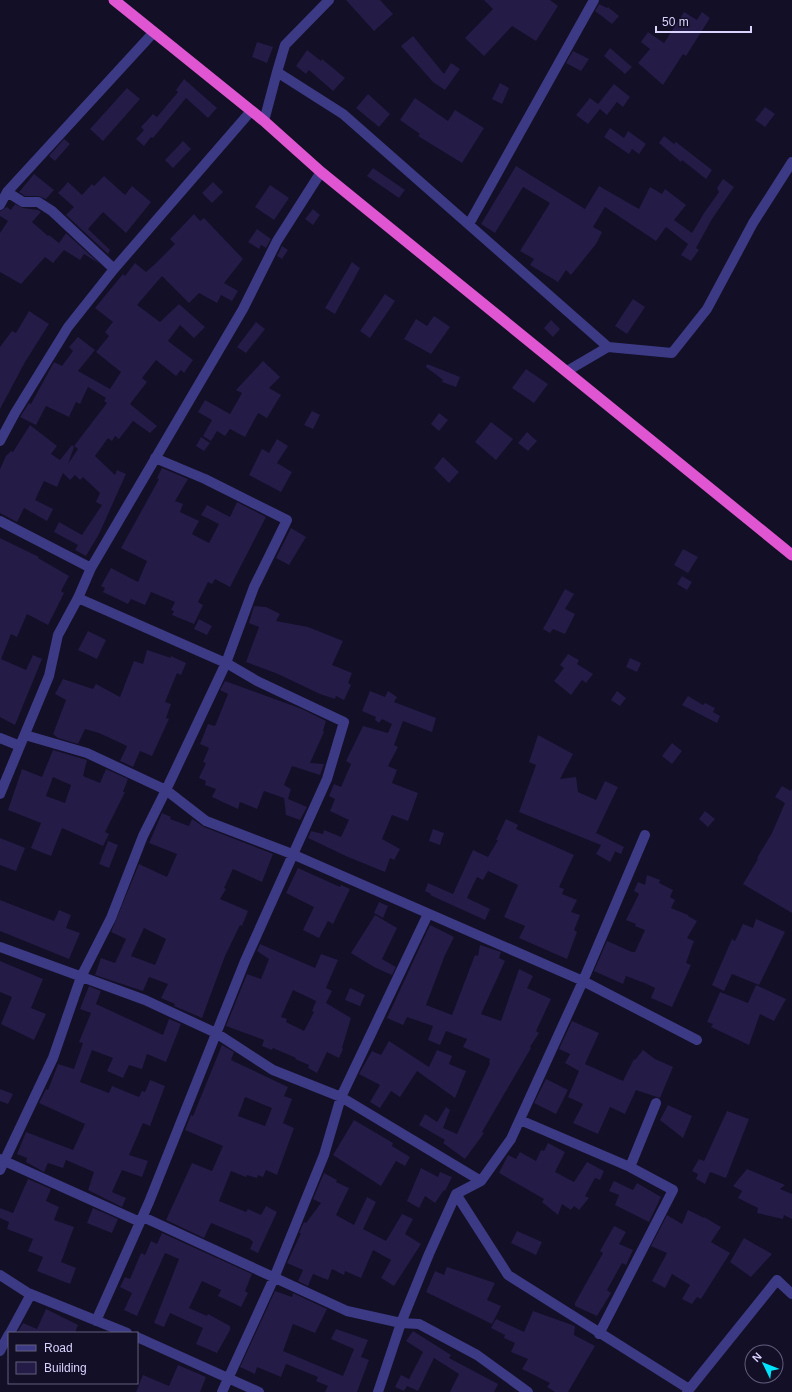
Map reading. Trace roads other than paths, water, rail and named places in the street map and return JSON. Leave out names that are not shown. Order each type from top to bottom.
[{"type":"highway","points":[[114,0],[264,121],[321,172],[792,555]]},
{"type":"street","points":[[264,121],[285,45],[329,0]]},
{"type":"street","points":[[470,224],[594,0]]},
{"type":"street","points":[[0,205],[7,192],[154,32]]},
{"type":"street","points":[[277,72],[343,114],[470,224],[608,347],[672,354],[706,309],[753,223],[792,162]]},
{"type":"street","points":[[0,441],[15,413],[68,327],[114,269],[251,111]]},
{"type":"street","points":[[0,794],[49,676],[58,635],[78,598],[90,568],[243,309],[277,241],[321,172]]},
{"type":"street","points":[[7,192],[23,202],[38,202],[52,211],[114,269]]},
{"type":"street","points":[[567,371],[608,347]]},
{"type":"street","points":[[155,458],[205,479],[287,520],[254,587],[226,663],[143,836],[103,936],[81,977],[53,1058],[1,1163],[142,1219],[346,1311],[401,1323],[419,1324],[471,1352],[528,1392]]},
{"type":"street","points":[[0,521],[90,568]]},
{"type":"street","points":[[78,598],[226,663],[257,681],[344,722],[327,779],[245,961],[142,1219],[96,1321]]},
{"type":"street","points":[[25,735],[87,753],[166,790],[206,821],[292,854],[582,981],[697,1040]]},
{"type":"street","points":[[0,738],[20,746]]},
{"type":"street","points":[[378,1392],[401,1323],[429,1254],[456,1194],[481,1181],[512,1139],[645,835]]},
{"type":"street","points":[[222,1392],[274,1278],[324,1155],[341,1097],[428,914]]},
{"type":"street","points":[[0,947],[145,1000],[216,1033],[273,1070],[341,1097],[481,1181]]},
{"type":"street","points":[[630,1167],[656,1103]]},
{"type":"street","points":[[520,1120],[630,1167],[673,1190],[599,1334]]},
{"type":"street","points":[[456,1194],[508,1275],[688,1391],[777,1280],[792,1294]]},
{"type":"street","points":[[0,1275],[31,1294],[124,1332]]},
{"type":"street","points":[[10,1332],[31,1294]]},
{"type":"street","points":[[0,1351],[8,1336]]},
{"type":"street","points":[[138,1337],[260,1392]]}]
